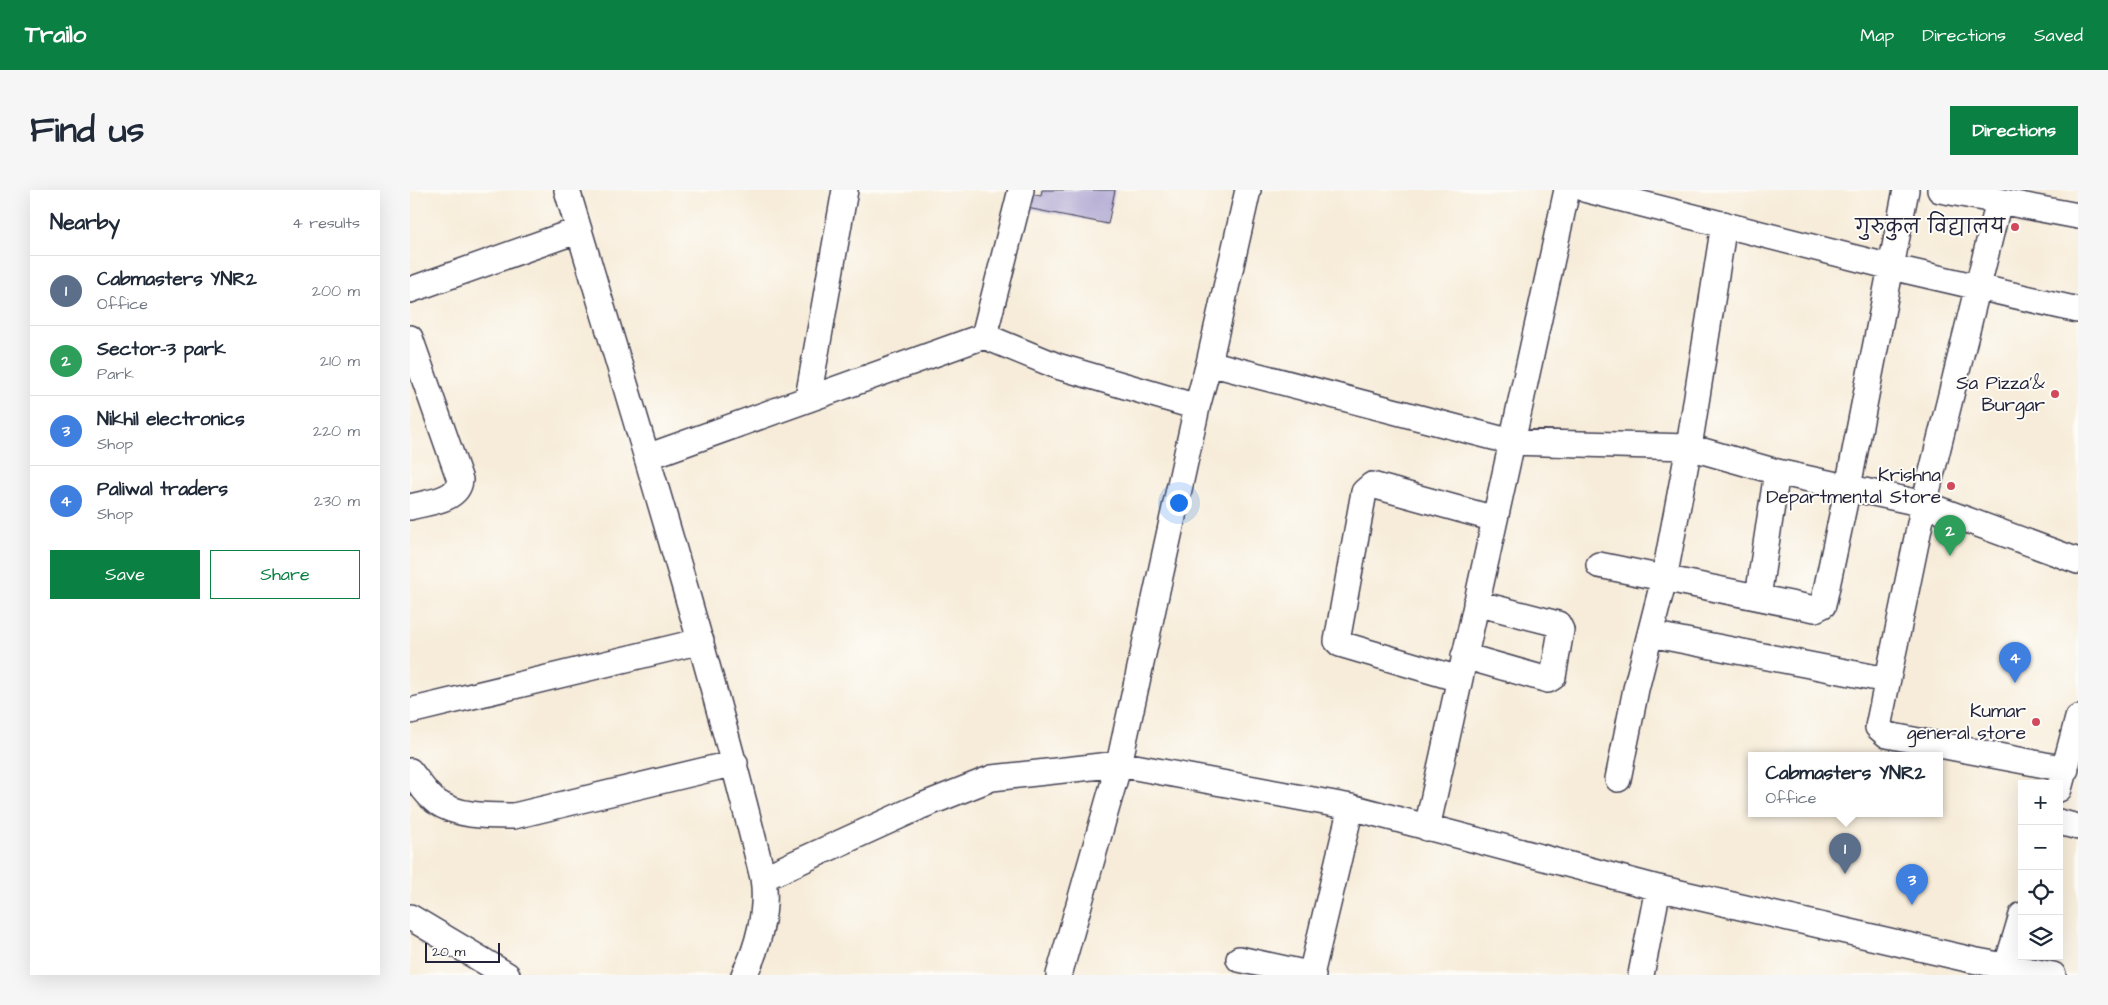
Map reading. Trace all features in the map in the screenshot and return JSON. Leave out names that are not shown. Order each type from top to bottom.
[{"type":"street","points":[[567,190],[701,641],[735,763],[763,878],[766,894],[763,913],[750,963],[744,975]]},
{"type":"street","points":[[808,398],[845,190]]},
{"type":"street","points":[[984,336],[1021,190]]},
{"type":"street","points":[[1059,975],[1119,764],[1196,407],[1209,363],[1248,190]]},
{"type":"street","points":[[1427,828],[1567,190]]},
{"type":"street","points":[[1587,190],[1891,267],[2078,310]]},
{"type":"street","points":[[1599,565],[1815,609],[1823,605],[1848,488],[1906,190]]},
{"type":"street","points":[[1948,191],[2078,216]]},
{"type":"street","points":[[1999,201],[1924,504],[1886,680],[1878,727],[1887,735],[2063,779],[2078,718]]},
{"type":"street","points":[[1618,779],[1636,689],[1664,579],[1689,447],[1724,224]]},
{"type":"street","points":[[410,290],[579,230]]},
{"type":"street","points":[[647,458],[808,398],[984,336],[998,340],[1057,366],[1196,407]]},
{"type":"street","points":[[410,338],[460,480],[455,494],[410,507]]},
{"type":"street","points":[[1209,363],[1512,442],[1689,447],[1776,472],[1924,504],[2078,561]]},
{"type":"street","points":[[1758,597],[1776,472]]},
{"type":"street","points":[[1476,603],[1558,624],[1561,630],[1553,677],[1548,680],[1461,667],[1340,644],[1337,641],[1364,492],[1372,485],[1495,519]]},
{"type":"street","points":[[1650,634],[1886,680]]},
{"type":"street","points":[[410,712],[701,641]]},
{"type":"street","points":[[410,771],[434,800],[455,811],[480,816],[514,816],[735,763]]},
{"type":"street","points":[[763,878],[919,807],[992,778],[1119,764],[1351,807],[1658,888],[1971,967],[2007,965],[2053,975]]},
{"type":"street","points":[[1239,958],[1312,975],[1351,807]]},
{"type":"street","points":[[2063,823],[2078,827]]},
{"type":"street","points":[[1641,975],[1658,888]]},
{"type":"street","points":[[410,917],[507,975]]},
{"type":"street","points":[[2007,965],[2018,928]]},
{"type":"building","points":[[1042,190],[1115,190],[1108,224],[1027,208],[1029,194],[1041,196]]},
{"type":"place","name":"गुरुकुल विद्यालय","points":[[2015,227]]},
{"type":"place","name":"Sa Pizza’& Burgar","points":[[2055,394]]},
{"type":"place","name":"Krishna Departmental Store","points":[[1951,486]]},
{"type":"place","name":"Sector-3 park","points":[[1950,556]]},
{"type":"place","name":"Paliwal traders","points":[[2015,683]]},
{"type":"place","name":"Kumar general store","points":[[2036,722]]},
{"type":"place","name":"Cabmasters YNR2","points":[[1845,874]]},
{"type":"place","name":"Nikhil electronics","points":[[1912,905]]}]
